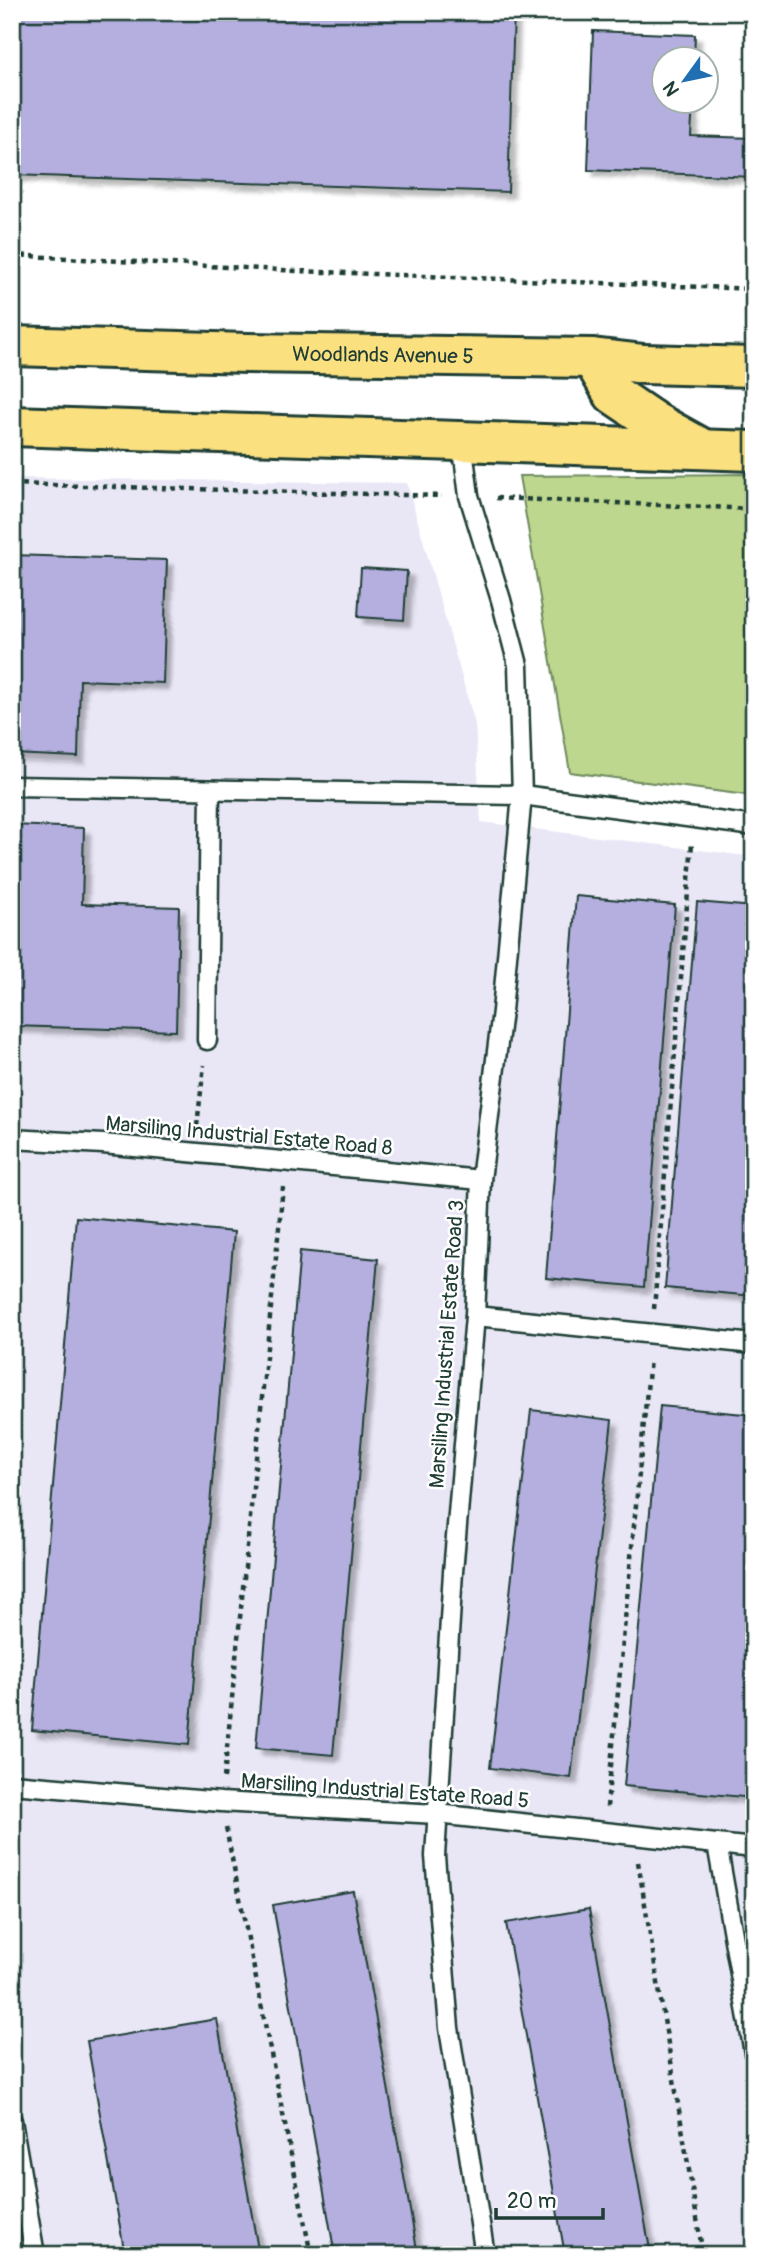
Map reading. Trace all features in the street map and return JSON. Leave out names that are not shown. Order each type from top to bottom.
[{"type":"main road","name":"Woodlands Avenue 5","points":[[12,346],[247,353],[592,358],[644,364],[754,367]]},
{"type":"main road","points":[[592,358],[613,394],[653,421],[706,451]]},
{"type":"main road","points":[[12,426],[754,451]]},
{"type":"lane","name":"Marsiling Industrial Estate Road 3","points":[[462,441],[469,496],[518,665],[522,795],[502,1011],[481,1180],[475,1316],[453,1572],[435,1856],[449,2028],[485,2255]]},
{"type":"lane","points":[[12,786],[522,795],[754,826]]},
{"type":"lane","points":[[207,1040],[210,790]]},
{"type":"lane","name":"Marsiling Industrial Estate Road 8","points":[[12,1139],[481,1180]]},
{"type":"lane","points":[[475,1316],[754,1344]]},
{"type":"lane","name":"Marsiling Industrial Estate Road 5","points":[[12,1784],[221,1802],[437,1814],[754,1848]]},
{"type":"lane","points":[[717,1844],[754,2053]]},
{"type":"lane","points":[[12,2121],[35,2255]]},
{"type":"path","points":[[12,255],[298,271],[754,289]]},
{"type":"path","points":[[12,484],[469,496],[754,509]]},
{"type":"path","points":[[604,1832],[652,1334],[694,818]]},
{"type":"path","points":[[194,1153],[207,1040]]},
{"type":"path","points":[[286,1162],[221,1802],[311,2255]]},
{"type":"path","points":[[634,1836],[703,2255]]},
{"type":"shaded area","points":[[12,478],[407,483],[475,724],[481,822],[754,857],[754,2255],[12,2255]]},
{"type":"green space","points":[[754,474],[754,796],[570,772],[519,476]]},
{"type":"building","points":[[12,12],[514,12],[508,192],[12,175]]},
{"type":"building","points":[[593,31],[695,35],[695,46],[650,46],[650,116],[692,116],[691,136],[754,138],[754,177],[588,170]]},
{"type":"building","points":[[12,555],[167,560],[163,683],[80,680],[78,757],[12,754]]},
{"type":"building","points":[[361,568],[407,571],[404,620],[358,617]]},
{"type":"building","points":[[12,825],[84,828],[82,904],[179,907],[176,1031],[12,1026]]},
{"type":"building","points":[[576,896],[675,905],[644,1287],[546,1278]]},
{"type":"building","points":[[697,902],[754,907],[754,1296],[665,1288]]},
{"type":"building","points":[[76,1217],[234,1232],[189,1745],[32,1730]]},
{"type":"building","points":[[300,1251],[378,1259],[333,1755],[256,1748]]},
{"type":"building","points":[[660,1406],[754,1415],[754,1798],[624,1786]]},
{"type":"building","points":[[531,1410],[612,1420],[571,1778],[490,1768]]},
{"type":"building","points":[[353,1891],[418,2255],[335,2255],[273,1905]]},
{"type":"building","points":[[589,1909],[651,2255],[565,2255],[506,1923]]},
{"type":"building","points":[[217,2019],[259,2255],[125,2255],[87,2041]]}]
